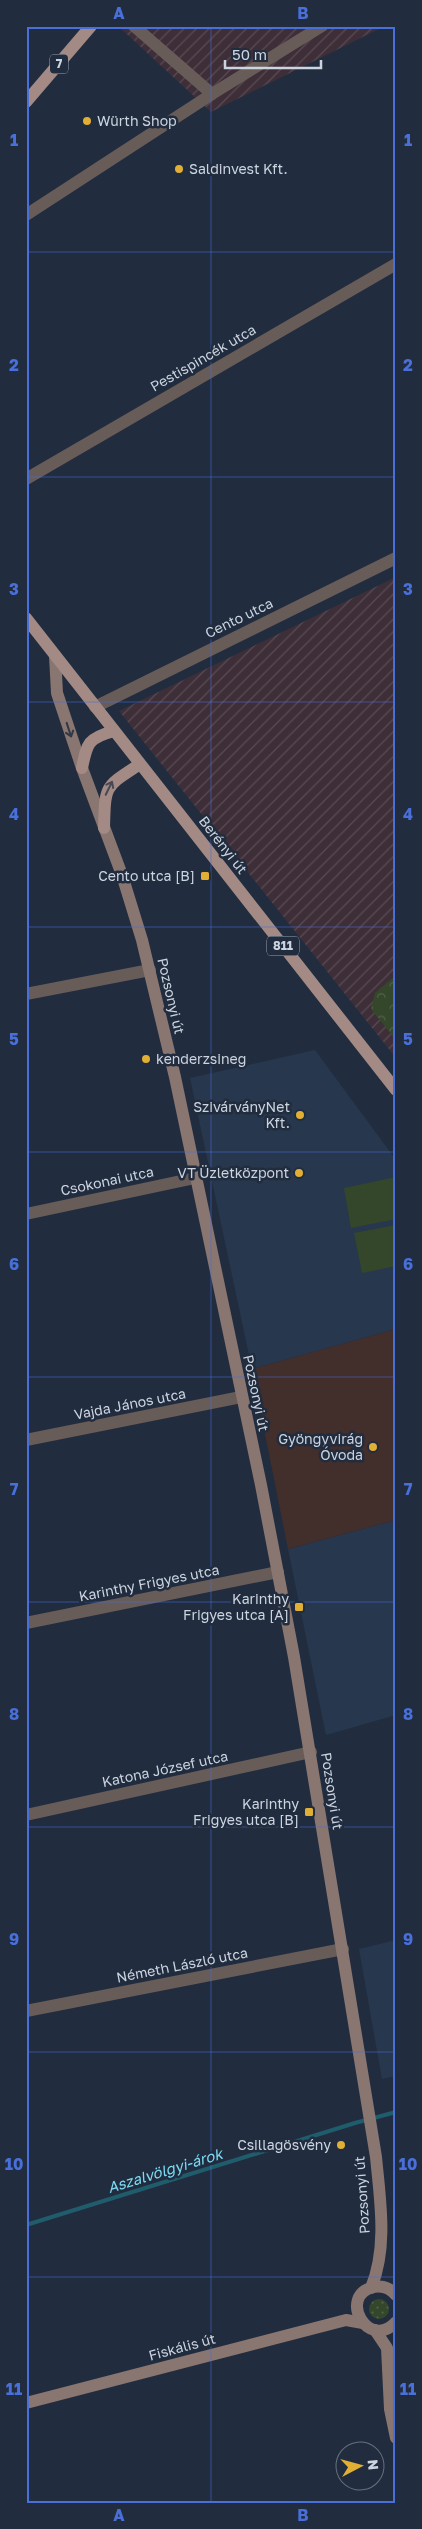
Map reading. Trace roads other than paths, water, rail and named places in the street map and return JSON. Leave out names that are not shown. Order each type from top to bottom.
[{"type":"main road","name":"7","points":[[26,102],[91,26]]},
{"type":"main road","name":"Berényi út","points":[[26,618],[396,1090]]},
{"type":"main road","points":[[82,768],[86,746],[95,736],[114,731]]},
{"type":"main road","points":[[104,828],[106,793],[113,780],[140,764]]},
{"type":"street","points":[[134,26],[212,94]]},
{"type":"street","points":[[26,215],[212,94],[322,26]]},
{"type":"street","name":"Pestispincék utca","points":[[26,479],[396,264]]},
{"type":"street","name":"Cento utca","points":[[95,707],[396,558]]},
{"type":"street","name":"Pozsonyi út","points":[[55,656],[58,693],[82,768],[122,874],[150,970],[278,1572],[311,1752],[367,2102],[380,2214],[379,2268],[370,2288],[361,2295],[357,2306]]},
{"type":"street","points":[[26,994],[150,970]]},
{"type":"street","name":"Csokonai utca","points":[[26,1214],[195,1178]]},
{"type":"street","name":"Vajda János utca","points":[[26,1440],[241,1397]]},
{"type":"street","name":"Karinthy Frigyes utca","points":[[26,1623],[278,1572]]},
{"type":"street","name":"Katona József utca","points":[[26,1815],[311,1752]]},
{"type":"street","name":"Németh László utca","points":[[26,2011],[343,1949]]},
{"type":"street","name":"Pozsonyi út","points":[[379,2268],[391,2291]]},
{"type":"street","points":[[370,2288],[391,2291]]},
{"type":"street","points":[[346,2320],[357,2306]]},
{"type":"street","points":[[357,2306],[358,2316],[363,2324]]},
{"type":"street","name":"Fiskális út","points":[[26,2403],[346,2320],[363,2324],[375,2330]]},
{"type":"street","points":[[387,2348],[375,2330],[386,2329],[395,2323]]},
{"type":"street","points":[[395,2323],[387,2348],[390,2409],[396,2438]]},
{"type":"waterway","name":"Aszalvölgyi-árok","points":[[26,2225],[396,2112]]},
{"type":"place","name":"Würth Shop","points":[[87,121]]},
{"type":"place","name":"Saldinvest Kft.","points":[[179,169]]},
{"type":"place","name":"Cento utca [B]","points":[[205,876]]},
{"type":"place","name":"kenderzsineg","points":[[146,1059]]},
{"type":"place","name":"SzivárványNet Kft.","points":[[300,1115]]},
{"type":"place","name":"VT Üzletközpont","points":[[299,1173]]},
{"type":"place","name":"Gyöngyvirág Óvoda","points":[[373,1447]]},
{"type":"place","name":"Karinthy Frigyes utca [A]","points":[[299,1607]]},
{"type":"place","name":"Karinthy Frigyes utca [B]","points":[[309,1812]]},
{"type":"place","name":"Csillagösvény","points":[[341,2145]]}]
